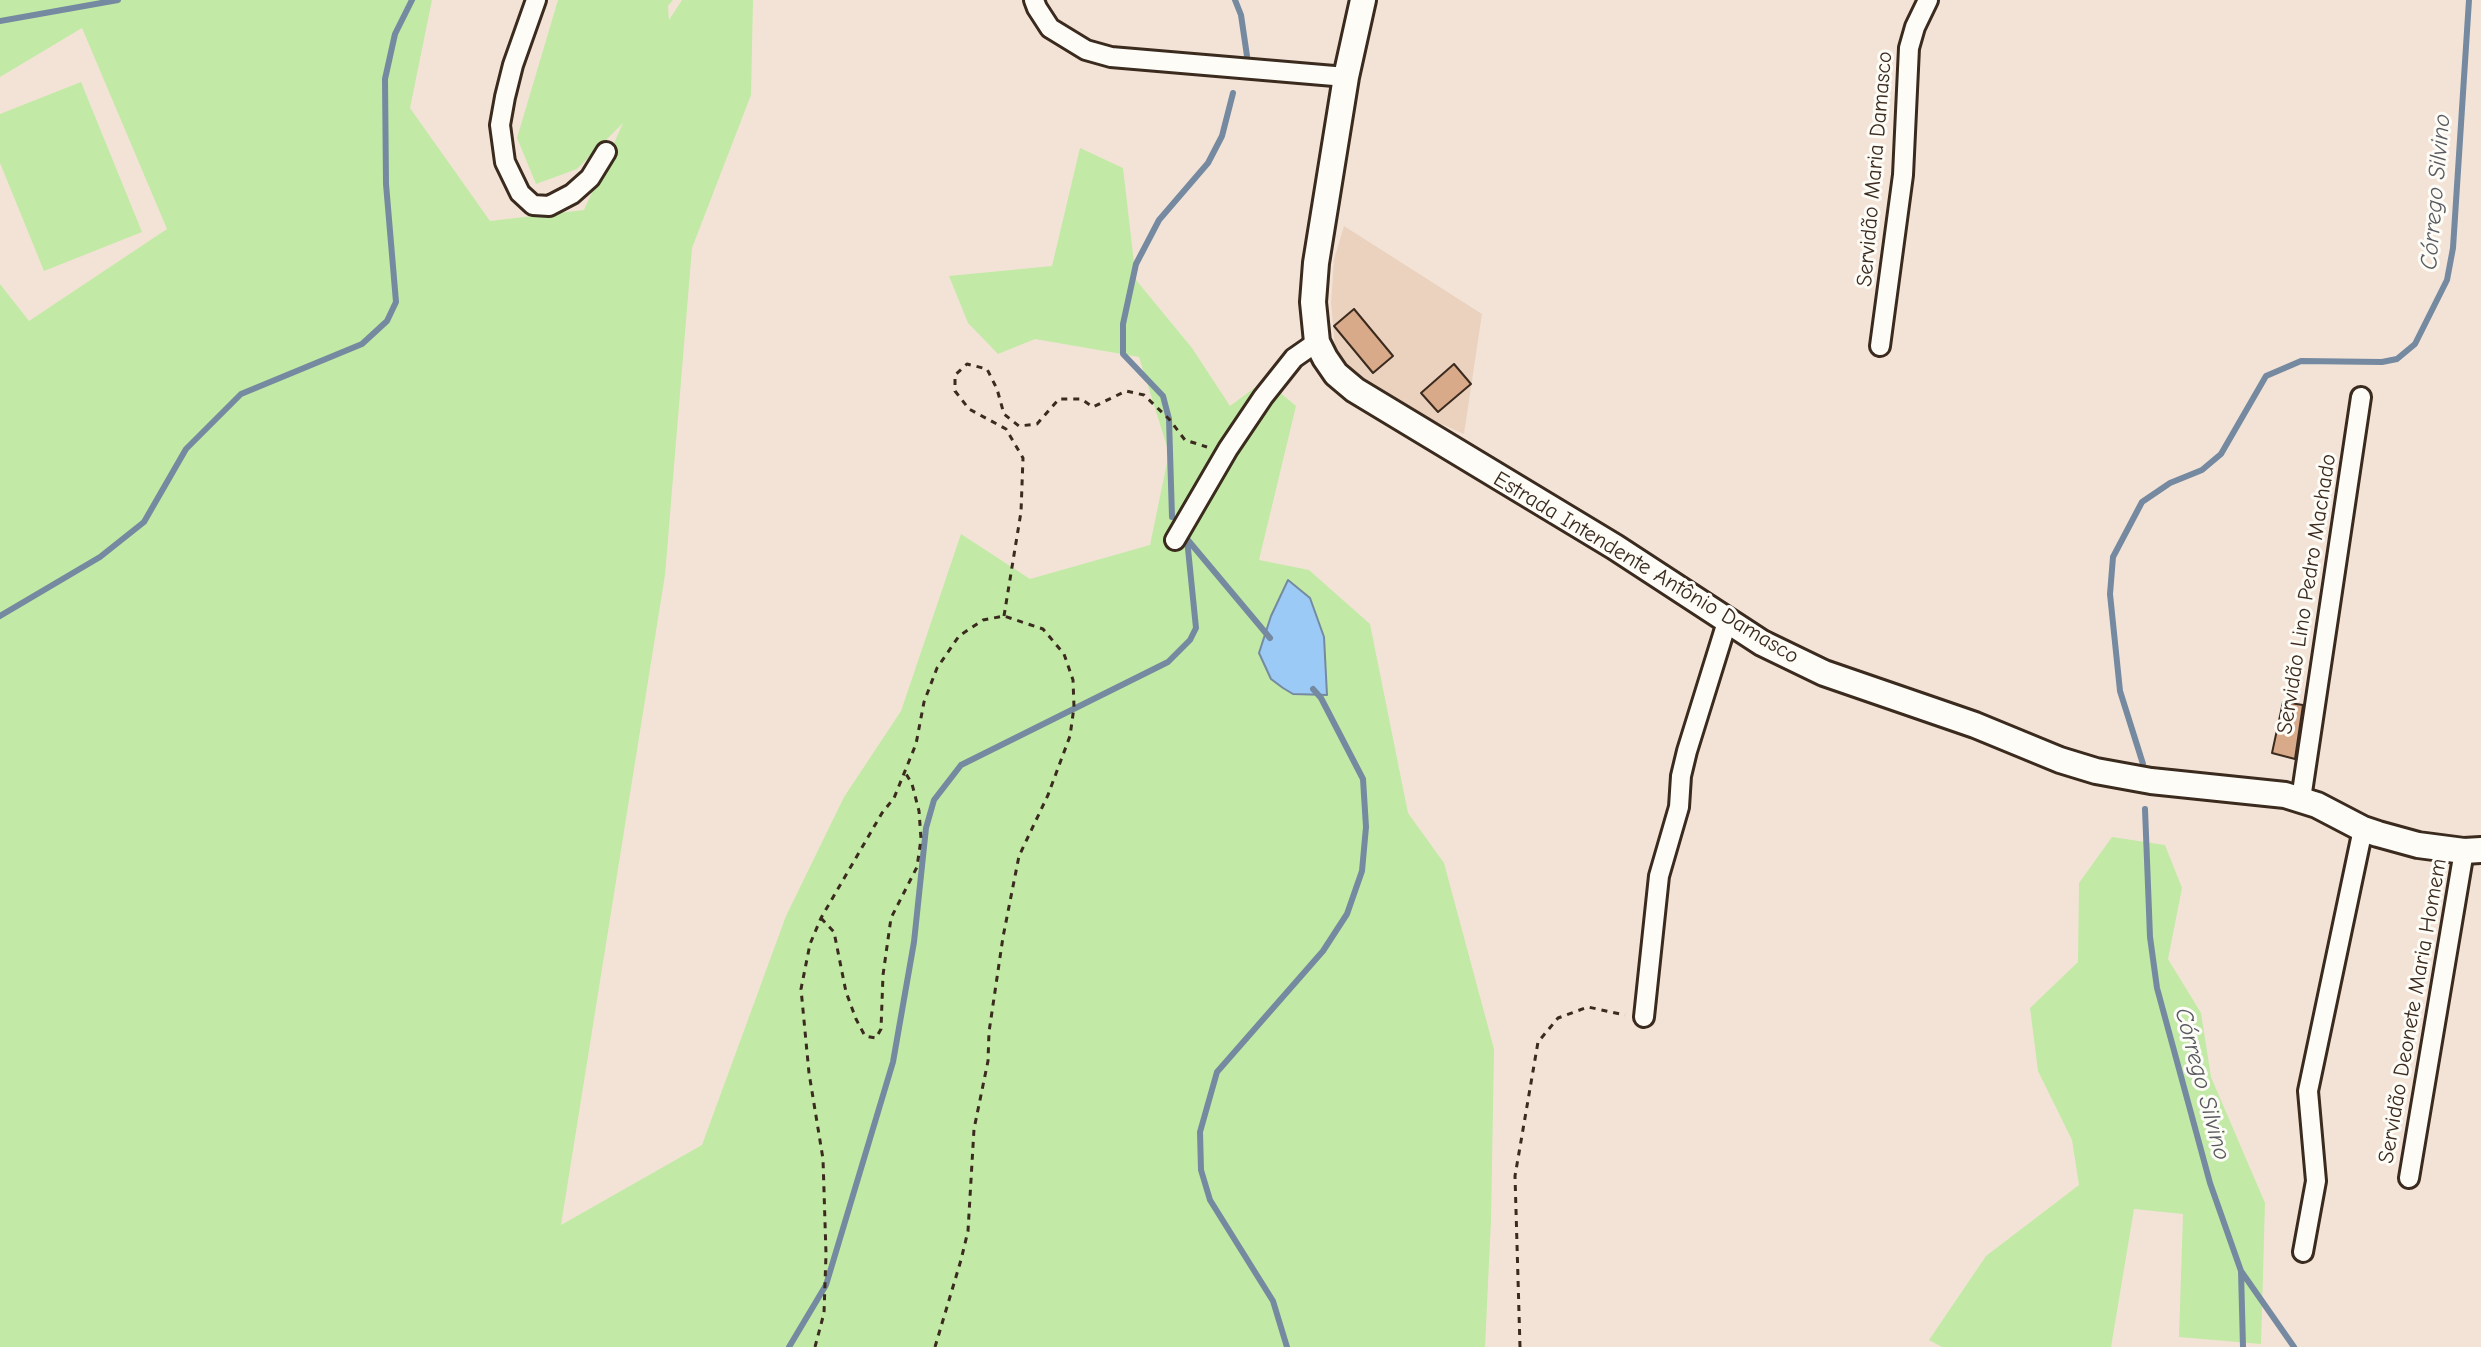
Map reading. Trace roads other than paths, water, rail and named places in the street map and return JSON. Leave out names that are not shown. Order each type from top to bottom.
[{"type":"main road","name":"Estrada Intendente Antônio Damasco","points":[[1363,0],[1346,77],[1316,263],[1313,302],[1317,342],[1336,374],[1366,397],[1626,553],[1727,622],[1788,657],[1824,673],[1975,725],[2078,766],[2151,781],[2254,790],[2301,799],[2363,829],[2418,845],[2472,851]]},
{"type":"street","points":[[536,0],[505,97],[500,125],[505,162],[520,193],[533,205],[549,206],[572,194],[590,178],[606,152]]},
{"type":"street","points":[[1034,0],[1050,28],[1086,50],[1111,57],[1346,77]]},
{"type":"street","name":"Servidão Maria Damasco","points":[[1880,346],[1903,175],[1909,48],[1928,0]]},
{"type":"street","points":[[1175,540],[1228,449],[1281,372],[1294,358],[1317,342]]},
{"type":"street","name":"Servidão Lino Pedro Machado","points":[[2301,799],[2361,397]]},
{"type":"street","points":[[1644,1017],[1659,876],[1679,807],[1681,776],[1687,751],[1727,622]]},
{"type":"street","points":[[2303,1252],[2316,1181],[2308,1091],[2363,829]]},
{"type":"street","name":"Servidão Deonete Maria Homem","points":[[2409,1178],[2472,851]]},
{"type":"water","points":[[1288,580],[1310,598],[1324,637],[1327,695],[1293,694],[1283,688],[1271,679],[1259,653],[1271,616]]},
{"type":"waterway","points":[[0,21],[118,0]]},
{"type":"waterway","points":[[0,616],[100,557],[144,522],[186,449],[241,394],[362,344],[387,321],[396,302],[386,184],[385,79],[395,34],[412,0]]},
{"type":"waterway","points":[[1235,0],[1241,15],[1247,56]]},
{"type":"waterway","name":"Córrego Silvino","points":[[2143,764],[2120,691],[2110,594],[2113,557],[2142,502],[2170,483],[2202,470],[2221,454],[2266,376],[2301,361],[2382,362],[2397,359],[2415,344],[2447,280],[2453,248],[2469,0]]},
{"type":"waterway","points":[[1172,517],[1169,419],[1163,396],[1123,354],[1123,324],[1136,264],[1159,220],[1208,163],[1222,136],[1233,93]]},
{"type":"waterway","points":[[1187,539],[1270,638]]},
{"type":"waterway","points":[[789,1347],[826,1285],[893,1062],[914,942],[926,828],[934,800],[961,765],[1168,662],[1190,640],[1196,628],[1187,539]]},
{"type":"waterway","points":[[1287,1347],[1273,1301],[1210,1200],[1201,1170],[1200,1132],[1217,1072],[1323,951],[1347,914],[1362,871],[1366,827],[1363,779],[1321,698],[1313,689]]},
{"type":"waterway","name":"Córrego Silvino","points":[[2145,809],[2150,937],[2157,988],[2210,1183],[2241,1271],[2294,1347]]},
{"type":"waterway","points":[[2241,1271],[2243,1347]]}]
